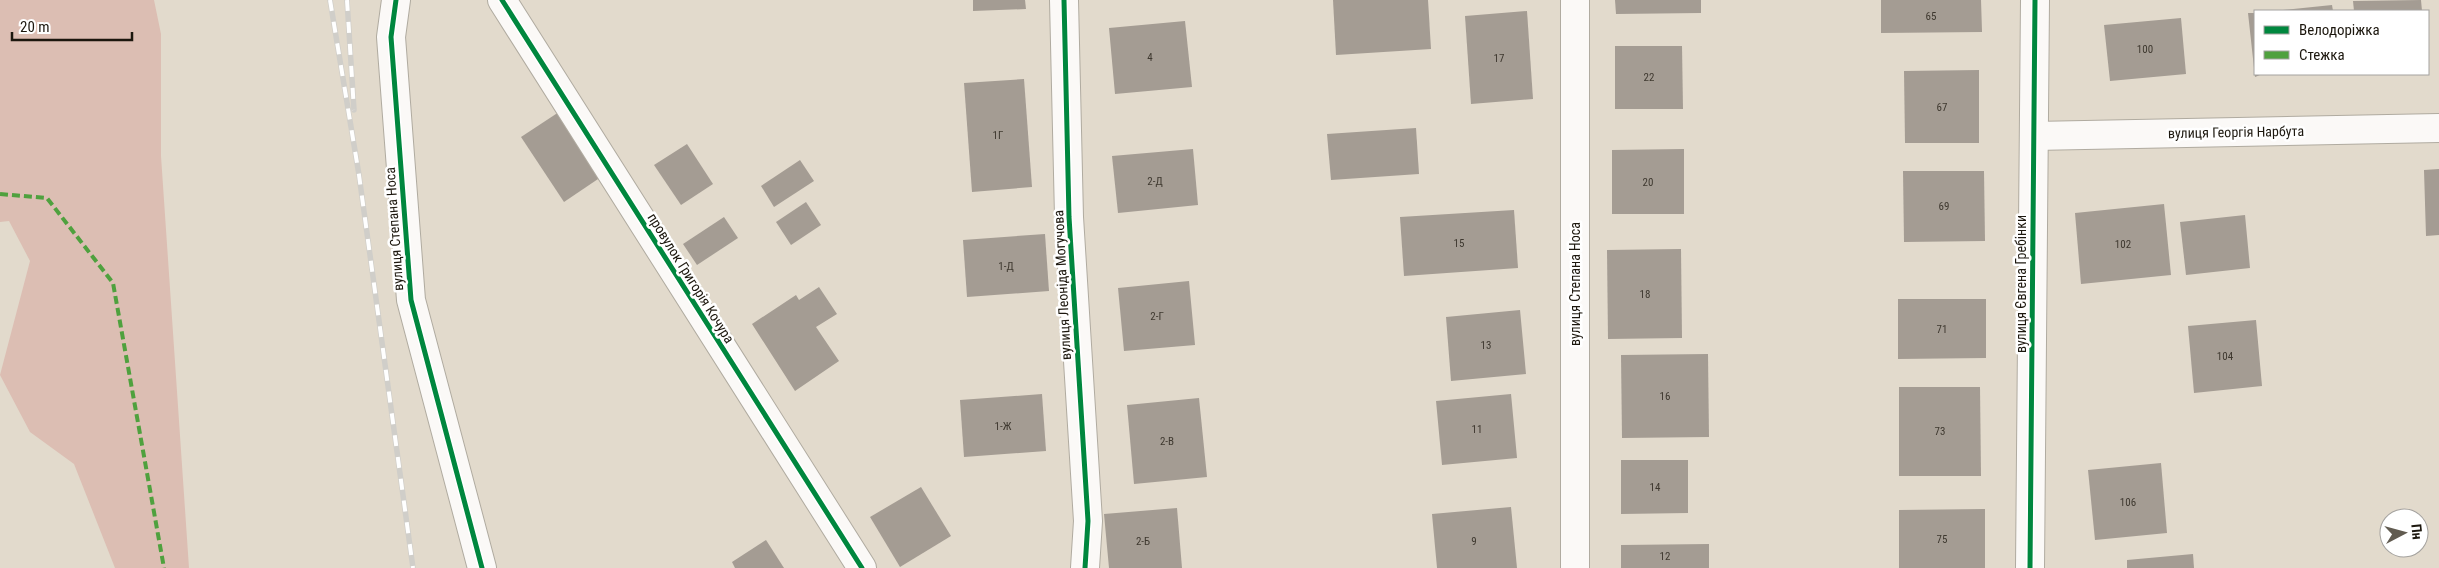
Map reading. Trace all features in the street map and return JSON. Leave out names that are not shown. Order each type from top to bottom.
[{"type":"street","name":"вулиця Степана Носа","points":[[396,0],[391,37],[411,300],[482,568]]},
{"type":"street","name":"провулок Григорія Кочура","points":[[502,0],[862,568]]},
{"type":"street","name":"вулиця Леоніда Могучова","points":[[1064,0],[1069,218],[1088,521],[1085,568]]},
{"type":"street","name":"вулиця Степана Носа","points":[[1574,0],[1575,568]]},
{"type":"street","name":"вулиця Євгена Гребінки","points":[[2030,568],[2035,0]]},
{"type":"street","name":"вулиця Георгія Нарбута","points":[[2034,136],[2439,128]]},
{"type":"shaded area","points":[[0,0],[154,0],[161,34],[161,156],[189,568],[115,568],[74,464],[30,432],[0,375],[30,261],[9,221],[0,222]]},
{"type":"building","points":[[973,0],[1025,0],[1026,9],[973,11]]},
{"type":"building","points":[[1333,0],[1428,0],[1431,49],[1336,55]]},
{"type":"building","points":[[1615,0],[1701,0],[1701,13],[1616,14]]},
{"type":"building","points":[[1881,0],[1981,0],[1982,32],[1881,33]]},
{"type":"building","points":[[2421,0],[2422,10],[2354,10],[2353,1]]},
{"type":"building","points":[[2332,5],[2333,10],[2283,10]]},
{"type":"building","points":[[1527,11],[1533,99],[1471,104],[1465,16]]},
{"type":"building","points":[[2248,13],[2254,13],[2254,68]]},
{"type":"building","points":[[2181,18],[2186,74],[2110,81],[2104,25]]},
{"type":"building","points":[[1185,21],[1192,87],[1115,94],[1109,28]]},
{"type":"building","points":[[1615,46],[1682,46],[1683,109],[1615,109]]},
{"type":"building","points":[[1979,70],[1979,143],[1905,143],[1904,71]]},
{"type":"building","points":[[1024,79],[1032,187],[972,192],[964,83]]},
{"type":"building","points":[[559,112],[601,177],[564,202],[521,137]]},
{"type":"building","points":[[1416,128],[1419,174],[1331,180],[1327,134]]},
{"type":"building","points":[[687,144],[713,184],[681,205],[654,165]]},
{"type":"building","points":[[1193,149],[1198,205],[1118,213],[1112,156]]},
{"type":"building","points":[[1684,149],[1684,214],[1612,214],[1612,150]]},
{"type":"building","points":[[800,160],[814,181],[774,207],[761,186]]},
{"type":"building","points":[[2439,169],[2439,235],[2426,236],[2424,170]]},
{"type":"building","points":[[1903,171],[1984,171],[1985,241],[1904,242]]},
{"type":"building","points":[[806,202],[821,225],[791,245],[776,222]]},
{"type":"building","points":[[2164,204],[2171,275],[2081,284],[2075,213]]},
{"type":"building","points":[[1514,210],[1518,268],[1404,276],[1400,217]]},
{"type":"building","points":[[2245,215],[2250,268],[2186,275],[2180,222]]},
{"type":"building","points":[[724,217],[738,238],[697,265],[683,244]]},
{"type":"building","points":[[1045,234],[1049,291],[967,297],[963,240]]},
{"type":"building","points":[[1681,249],[1682,338],[1608,339],[1607,250]]},
{"type":"building","points":[[1189,281],[1195,345],[1124,351],[1118,288]]},
{"type":"building","points":[[819,287],[837,314],[816,327],[839,361],[795,391],[752,324],[796,295],[799,300]]},
{"type":"building","points":[[1898,299],[1986,299],[1986,358],[1898,359]]},
{"type":"building","points":[[1520,310],[1526,374],[1451,381],[1446,317]]},
{"type":"building","points":[[2256,320],[2262,386],[2194,393],[2188,326]]},
{"type":"building","points":[[1708,354],[1709,437],[1622,438],[1621,355]]},
{"type":"building","points":[[1899,387],[1980,387],[1981,476],[1899,476]]},
{"type":"building","points":[[1042,394],[1046,451],[964,457],[960,400]]},
{"type":"building","points":[[1511,394],[1517,458],[1442,465],[1436,401]]},
{"type":"building","points":[[1199,398],[1207,477],[1134,484],[1127,405]]},
{"type":"building","points":[[1621,460],[1688,460],[1688,513],[1621,514]]},
{"type":"building","points":[[2161,463],[2167,533],[2095,540],[2088,470]]},
{"type":"building","points":[[921,487],[951,536],[900,567],[870,517]]},
{"type":"building","points":[[1511,507],[1517,568],[1437,568],[1432,514]]},
{"type":"building","points":[[1177,508],[1182,568],[1109,568],[1104,514]]},
{"type":"building","points":[[1985,509],[1985,568],[1899,568],[1899,510]]},
{"type":"building","points":[[766,540],[784,568],[735,568],[732,562]]},
{"type":"building","points":[[1709,544],[1709,568],[1621,568],[1621,545]]},
{"type":"building","points":[[2193,554],[2194,568],[2127,568],[2127,560]]},
{"type":"railway","points":[[330,0],[359,175],[413,568]]},
{"type":"railway","points":[[347,0],[354,110]]},
{"type":"marked path","points":[[0,194],[47,198],[113,283],[164,568]]},
{"type":"cycle path","points":[[396,0],[391,37],[411,300],[482,568]]},
{"type":"cycle path","points":[[502,0],[862,568]]},
{"type":"cycle path","points":[[1064,0],[1069,217],[1088,521],[1085,568]]},
{"type":"cycle path","points":[[2030,568],[2035,0]]}]
